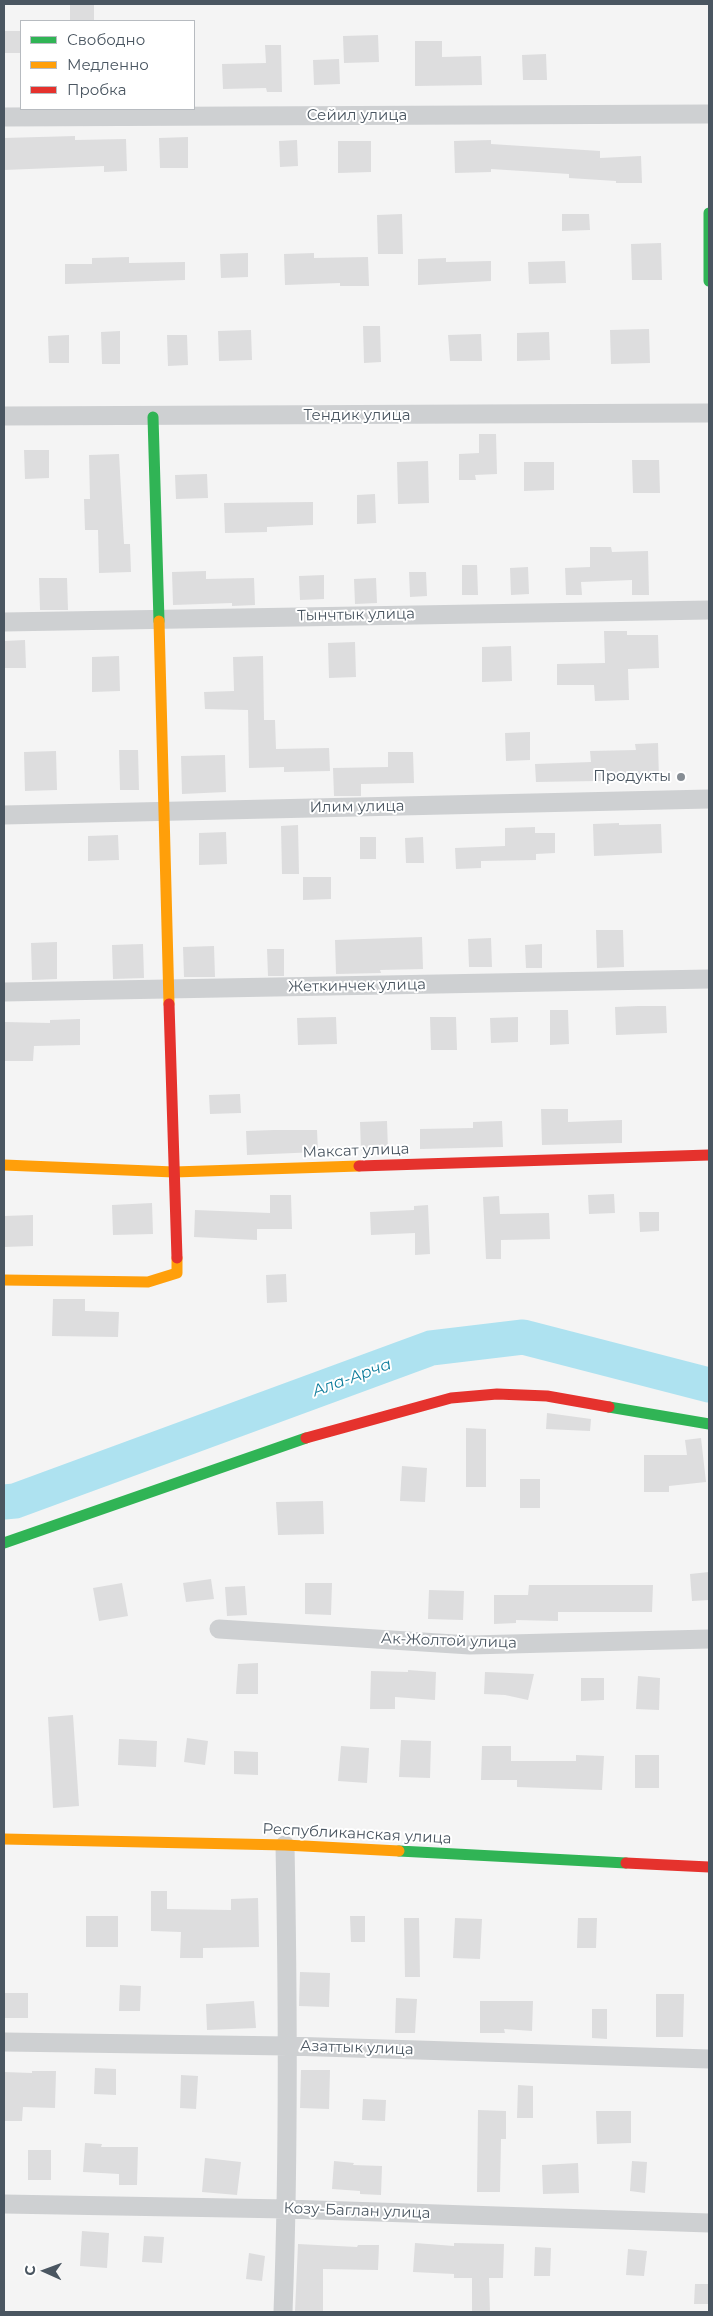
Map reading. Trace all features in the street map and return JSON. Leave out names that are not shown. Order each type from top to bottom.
[{"type":"street","name":"Сейил улица","points":[[4,117],[709,114]]},
{"type":"street","points":[[709,225],[709,281]]},
{"type":"street","name":"Тендик улица","points":[[4,416],[154,417],[709,413]]},
{"type":"street","points":[[4,1280],[148,1282],[177,1273],[154,417]]},
{"type":"street","name":"Тынчтык улица","points":[[4,622],[709,610]]},
{"type":"street","name":"Илим улица","points":[[4,815],[709,800]]},
{"type":"street","name":"Жеткинчек улица","points":[[4,992],[709,979]]},
{"type":"street","name":"Максат улица","points":[[4,1166],[174,1172],[709,1155]]},
{"type":"street","points":[[4,1544],[306,1438],[451,1398],[497,1394],[548,1396],[709,1424]]},
{"type":"street","name":"Ак-Жолтой улица","points":[[219,1629],[470,1645],[709,1638]]},
{"type":"street","name":"Республиканская улица","points":[[4,1839],[285,1845],[709,1867]]},
{"type":"street","points":[[283,2312],[287,2208],[288,2046],[285,1845]]},
{"type":"street","name":"Азаттык улица","points":[[4,2042],[288,2046],[709,2059]]},
{"type":"street","name":"Козу-Баглан улица","points":[[4,2204],[287,2208],[709,2223]]},
{"type":"building","points":[[70,4],[94,4],[94,20],[70,20]]},
{"type":"building","points":[[4,31],[20,31],[20,53],[4,53]]},
{"type":"building","points":[[378,35],[379,62],[344,63],[343,36]]},
{"type":"building","points":[[415,41],[442,41],[442,57],[481,56],[482,85],[415,86]]},
{"type":"building","points":[[265,45],[281,45],[282,92],[267,92],[266,88],[223,89],[222,64],[266,63]]},
{"type":"building","points":[[546,54],[547,80],[523,80],[522,55]]},
{"type":"building","points":[[339,59],[340,84],[314,85],[313,60]]},
{"type":"building","points":[[75,136],[75,140],[126,139],[127,171],[104,172],[104,166],[4,170],[4,138]]},
{"type":"building","points":[[188,137],[188,168],[160,168],[159,138]]},
{"type":"building","points":[[297,140],[298,166],[280,167],[279,141]]},
{"type":"building","points":[[491,140],[491,144],[600,151],[600,158],[641,156],[642,183],[616,183],[616,181],[569,178],[569,174],[491,169],[491,172],[455,173],[454,141]]},
{"type":"building","points":[[338,141],[371,141],[371,172],[338,173]]},
{"type":"building","points":[[402,214],[403,254],[378,254],[377,215]]},
{"type":"building","points":[[562,214],[589,214],[590,230],[562,231]]},
{"type":"building","points":[[661,243],[662,280],[632,280],[631,244]]},
{"type":"building","points":[[248,253],[248,277],[221,278],[220,254]]},
{"type":"building","points":[[314,253],[314,258],[368,257],[369,286],[340,286],[340,283],[285,285],[284,254]]},
{"type":"building","points":[[129,257],[129,263],[185,262],[185,280],[65,284],[65,264],[92,264],[92,258]]},
{"type":"building","points":[[446,258],[446,262],[491,261],[491,281],[418,285],[418,259]]},
{"type":"building","points":[[565,261],[566,283],[529,284],[528,262]]},
{"type":"building","points":[[363,326],[380,326],[381,362],[364,363]]},
{"type":"building","points":[[649,329],[650,363],[611,364],[610,330]]},
{"type":"building","points":[[251,330],[252,360],[219,361],[218,331]]},
{"type":"building","points":[[120,331],[120,364],[102,364],[101,332]]},
{"type":"building","points":[[549,332],[550,360],[517,361],[517,333]]},
{"type":"building","points":[[481,334],[482,361],[450,361],[448,335]]},
{"type":"building","points":[[69,335],[69,363],[49,363],[48,336]]},
{"type":"building","points":[[167,335],[187,335],[188,365],[168,366]]},
{"type":"building","points":[[479,434],[496,434],[497,474],[475,475],[476,480],[459,480],[459,454],[479,453]]},
{"type":"building","points":[[24,450],[49,450],[49,478],[25,479]]},
{"type":"building","points":[[119,454],[124,544],[130,544],[131,572],[99,573],[98,530],[85,530],[84,499],[90,499],[89,455]]},
{"type":"building","points":[[632,460],[659,460],[660,493],[633,493]]},
{"type":"building","points":[[428,461],[429,503],[398,504],[397,462]]},
{"type":"building","points":[[524,462],[554,462],[554,490],[524,491]]},
{"type":"building","points":[[207,474],[208,498],[176,499],[175,475]]},
{"type":"building","points":[[375,494],[376,523],[357,524],[357,495]]},
{"type":"building","points":[[313,502],[313,525],[267,527],[267,532],[225,533],[224,503]]},
{"type":"building","points":[[590,547],[611,547],[612,552],[648,551],[649,595],[632,595],[632,580],[581,582],[582,595],[566,595],[565,568],[590,567]]},
{"type":"building","points":[[462,565],[477,565],[478,595],[462,595]]},
{"type":"building","points":[[528,567],[529,594],[511,595],[510,568]]},
{"type":"building","points":[[206,571],[206,579],[254,578],[255,605],[232,606],[232,603],[173,605],[172,572]]},
{"type":"building","points":[[409,572],[426,572],[427,596],[410,597]]},
{"type":"building","points":[[324,575],[324,599],[300,600],[299,576]]},
{"type":"building","points":[[39,578],[67,578],[68,610],[40,610]]},
{"type":"building","points":[[376,578],[377,603],[355,604],[354,579]]},
{"type":"building","points":[[604,631],[627,631],[627,635],[658,635],[659,668],[628,669],[629,700],[595,701],[594,685],[557,685],[557,664],[605,663]]},
{"type":"building","points":[[25,640],[26,668],[4,668],[4,641]]},
{"type":"building","points":[[355,642],[356,677],[329,678],[328,643]]},
{"type":"building","points":[[511,646],[512,681],[482,682],[482,647]]},
{"type":"building","points":[[119,656],[120,691],[92,692],[92,657]]},
{"type":"building","points":[[263,656],[264,720],[275,720],[276,749],[329,748],[330,771],[284,772],[284,767],[249,768],[248,710],[205,709],[204,692],[234,691],[233,657]]},
{"type":"building","points":[[530,732],[530,760],[506,761],[505,733]]},
{"type":"building","points":[[658,743],[659,780],[536,782],[535,764],[591,762],[590,751],[636,750],[635,744]]},
{"type":"building","points":[[119,750],[138,750],[139,790],[120,790]]},
{"type":"building","points":[[56,751],[57,790],[25,791],[24,752]]},
{"type":"building","points":[[388,752],[413,752],[414,783],[361,784],[361,796],[334,796],[333,768],[388,767]]},
{"type":"building","points":[[225,755],[226,792],[182,794],[181,756]]},
{"type":"building","points":[[619,823],[619,825],[661,824],[662,853],[594,856],[593,824]]},
{"type":"building","points":[[298,825],[299,874],[282,874],[281,826]]},
{"type":"building","points":[[535,827],[535,833],[555,833],[555,853],[536,854],[536,860],[481,861],[481,868],[456,869],[455,848],[505,846],[505,828]]},
{"type":"building","points":[[226,832],[227,864],[199,865],[199,833]]},
{"type":"building","points":[[118,835],[119,860],[88,861],[88,836]]},
{"type":"building","points":[[360,837],[376,837],[376,859],[360,859]]},
{"type":"building","points":[[423,837],[424,863],[406,863],[405,838]]},
{"type":"building","points":[[303,877],[331,877],[331,899],[303,900]]},
{"type":"building","points":[[596,930],[623,930],[624,967],[597,968]]},
{"type":"building","points":[[422,937],[423,969],[380,970],[381,973],[336,974],[335,940]]},
{"type":"building","points":[[491,938],[492,967],[469,967],[468,939]]},
{"type":"building","points":[[57,942],[57,979],[32,980],[31,943]]},
{"type":"building","points":[[143,944],[144,978],[113,979],[112,945]]},
{"type":"building","points":[[542,944],[542,968],[526,968],[525,945]]},
{"type":"building","points":[[214,946],[215,977],[184,977],[183,947]]},
{"type":"building","points":[[267,949],[284,949],[284,976],[268,976]]},
{"type":"building","points":[[666,1006],[667,1033],[616,1035],[615,1007]]},
{"type":"building","points":[[550,1010],[568,1010],[569,1044],[550,1045]]},
{"type":"building","points":[[336,1017],[337,1044],[298,1045],[297,1018]]},
{"type":"building","points":[[430,1017],[456,1017],[457,1050],[431,1050]]},
{"type":"building","points":[[518,1017],[518,1042],[491,1043],[490,1018]]},
{"type":"building","points":[[80,1019],[80,1045],[34,1046],[33,1061],[5,1061],[5,1022],[50,1023],[50,1020]]},
{"type":"building","points":[[240,1094],[241,1113],[210,1114],[209,1095]]},
{"type":"building","points":[[541,1109],[568,1109],[568,1122],[622,1120],[622,1143],[542,1145]]},
{"type":"building","points":[[387,1121],[388,1150],[361,1151],[360,1122]]},
{"type":"building","points":[[502,1121],[503,1147],[420,1149],[420,1129],[473,1128],[473,1122]]},
{"type":"building","points":[[317,1130],[318,1152],[247,1155],[246,1131]]},
{"type":"building","points":[[614,1194],[615,1213],[589,1214],[588,1195]]},
{"type":"building","points":[[270,1195],[291,1195],[292,1229],[257,1229],[257,1240],[194,1237],[195,1210],[270,1213]]},
{"type":"building","points":[[499,1196],[500,1214],[549,1213],[550,1239],[501,1240],[501,1259],[486,1259],[483,1197]]},
{"type":"building","points":[[152,1203],[153,1234],[113,1235],[112,1205]]},
{"type":"building","points":[[428,1205],[430,1254],[415,1255],[415,1233],[371,1235],[370,1212],[414,1210],[414,1206]]},
{"type":"building","points":[[639,1212],[659,1212],[659,1231],[640,1232]]},
{"type":"building","points":[[33,1215],[33,1246],[4,1247],[4,1216]]},
{"type":"building","points":[[286,1274],[287,1302],[267,1303],[266,1275]]},
{"type":"building","points":[[53,1299],[85,1299],[85,1311],[119,1312],[118,1337],[52,1336]]},
{"type":"building","points":[[547,1413],[591,1419],[590,1431],[546,1429]]},
{"type":"building","points":[[466,1428],[486,1429],[486,1487],[466,1487]]},
{"type":"building","points":[[701,1438],[706,1482],[669,1486],[669,1492],[644,1492],[644,1455],[687,1455],[685,1440]]},
{"type":"building","points":[[402,1466],[427,1468],[425,1502],[400,1501]]},
{"type":"building","points":[[520,1479],[540,1479],[540,1508],[520,1508]]},
{"type":"building","points":[[323,1501],[324,1534],[278,1535],[276,1502]]},
{"type":"building","points":[[709,1572],[709,1600],[692,1601],[690,1574]]},
{"type":"building","points":[[211,1579],[214,1599],[186,1602],[183,1583]]},
{"type":"building","points":[[122,1583],[128,1616],[99,1621],[93,1588]]},
{"type":"building","points":[[305,1583],[332,1583],[331,1615],[305,1614]]},
{"type":"building","points":[[529,1585],[653,1585],[652,1612],[558,1612],[558,1621],[516,1620],[516,1623],[494,1624],[494,1595],[528,1595]]},
{"type":"building","points":[[245,1586],[247,1615],[227,1616],[225,1587]]},
{"type":"building","points":[[429,1590],[464,1591],[463,1620],[428,1619]]},
{"type":"building","points":[[258,1663],[258,1694],[236,1694],[238,1664]]},
{"type":"building","points":[[408,1670],[436,1672],[435,1700],[395,1697],[395,1709],[370,1709],[371,1671],[408,1672]]},
{"type":"building","points":[[485,1672],[534,1674],[528,1700],[505,1695],[484,1694]]},
{"type":"building","points":[[638,1676],[660,1678],[659,1710],[636,1709]]},
{"type":"building","points":[[581,1678],[604,1678],[604,1700],[581,1701]]},
{"type":"building","points":[[73,1715],[79,1806],[53,1808],[48,1717]]},
{"type":"building","points":[[187,1738],[208,1741],[205,1765],[184,1762]]},
{"type":"building","points":[[119,1739],[157,1741],[156,1767],[118,1765]]},
{"type":"building","points":[[401,1740],[431,1741],[430,1778],[399,1777]]},
{"type":"building","points":[[341,1746],[369,1748],[367,1783],[338,1781]]},
{"type":"building","points":[[482,1746],[511,1746],[511,1761],[576,1761],[576,1755],[604,1756],[602,1790],[517,1787],[517,1780],[481,1780]]},
{"type":"building","points":[[234,1751],[258,1752],[258,1775],[234,1774]]},
{"type":"building","points":[[635,1755],[659,1755],[659,1788],[635,1788]]},
{"type":"building","points":[[151,1891],[167,1891],[167,1909],[231,1910],[231,1899],[258,1898],[259,1947],[203,1948],[203,1958],[180,1958],[181,1932],[151,1931]]},
{"type":"building","points":[[86,1916],[118,1916],[118,1947],[86,1947]]},
{"type":"building","points":[[350,1916],[365,1916],[365,1942],[351,1942]]},
{"type":"building","points":[[404,1918],[419,1918],[420,1977],[405,1977]]},
{"type":"building","points":[[455,1918],[482,1919],[480,1959],[453,1958]]},
{"type":"building","points":[[578,1918],[597,1918],[596,1948],[577,1948]]},
{"type":"building","points":[[300,1972],[330,1973],[329,2007],[299,2006]]},
{"type":"building","points":[[120,1985],[141,1986],[140,2011],[119,2011]]},
{"type":"building","points":[[4,1993],[28,1993],[28,2018],[4,2018]]},
{"type":"building","points":[[656,1994],[684,1994],[683,2037],[656,2037]]},
{"type":"building","points":[[396,1998],[417,1999],[415,2033],[395,2033]]},
{"type":"building","points":[[254,2001],[256,2028],[207,2030],[206,2004]]},
{"type":"building","points":[[480,2001],[533,2001],[532,2031],[504,2029],[505,2033],[480,2033]]},
{"type":"building","points":[[592,2009],[607,2009],[607,2039],[592,2038]]},
{"type":"building","points":[[95,2068],[116,2069],[116,2095],[94,2094]]},
{"type":"building","points":[[301,2070],[330,2070],[329,2109],[300,2108]]},
{"type":"building","points":[[32,2071],[56,2071],[55,2108],[23,2107],[22,2121],[4,2121],[4,2072],[32,2073]]},
{"type":"building","points":[[181,2075],[198,2076],[196,2109],[180,2108]]},
{"type":"building","points":[[518,2085],[533,2086],[533,2118],[517,2118]]},
{"type":"building","points":[[363,2099],[386,2100],[385,2121],[362,2120]]},
{"type":"building","points":[[478,2110],[506,2111],[506,2139],[501,2139],[500,2192],[477,2192]]},
{"type":"building","points":[[596,2111],[631,2111],[631,2143],[597,2144]]},
{"type":"building","points":[[85,2143],[102,2144],[101,2147],[138,2147],[137,2185],[119,2185],[119,2174],[83,2172]]},
{"type":"building","points":[[28,2150],[51,2150],[51,2180],[28,2180]]},
{"type":"building","points":[[205,2158],[241,2162],[237,2195],[202,2192]]},
{"type":"building","points":[[334,2161],[354,2163],[353,2165],[382,2166],[381,2195],[360,2194],[360,2191],[332,2189]]},
{"type":"building","points":[[632,2161],[647,2162],[645,2193],[630,2191]]},
{"type":"building","points":[[578,2163],[579,2193],[543,2194],[542,2165]]},
{"type":"building","points":[[82,2231],[109,2233],[107,2268],[80,2266]]},
{"type":"building","points":[[144,2236],[164,2237],[162,2263],[142,2262]]},
{"type":"building","points":[[415,2243],[454,2246],[454,2243],[504,2244],[503,2278],[489,2278],[490,2312],[472,2312],[472,2278],[454,2278],[454,2274],[413,2272]]},
{"type":"building","points":[[298,2244],[357,2247],[358,2245],[379,2245],[378,2270],[323,2269],[323,2312],[295,2312]]},
{"type":"building","points":[[535,2247],[551,2248],[550,2276],[534,2276]]},
{"type":"building","points":[[628,2249],[647,2251],[644,2276],[626,2275]]},
{"type":"building","points":[[249,2253],[265,2256],[262,2281],[246,2279]]},
{"type":"building","points":[[695,2284],[709,2284],[709,2304],[694,2304]]},
{"type":"waterway","name":"Ала-Арча","points":[[4,1502],[15,1501],[431,1348],[523,1337],[709,1385]]},
{"type":"traffic: fast","points":[[709,213],[709,281]]},
{"type":"traffic: fast","points":[[153,417],[159,621]]},
{"type":"traffic: fast","points":[[609,1407],[709,1424]]},
{"type":"traffic: fast","points":[[4,1543],[306,1438]]},
{"type":"traffic: fast","points":[[399,1851],[626,1863]]},
{"type":"traffic: slow","points":[[159,621],[169,1004]]},
{"type":"traffic: slow","points":[[4,1165],[174,1172],[359,1166]]},
{"type":"traffic: slow","points":[[4,1280],[148,1282],[177,1273],[177,1258]]},
{"type":"traffic: slow","points":[[4,1839],[285,1845],[399,1851]]},
{"type":"traffic: jam","points":[[169,1004],[177,1258]]},
{"type":"traffic: jam","points":[[359,1166],[709,1155]]},
{"type":"traffic: jam","points":[[306,1438],[451,1398],[497,1394],[547,1396],[609,1407]]},
{"type":"traffic: jam","points":[[626,1863],[709,1867]]},
{"type":"place","name":"Продукты","points":[[681,777]]}]
